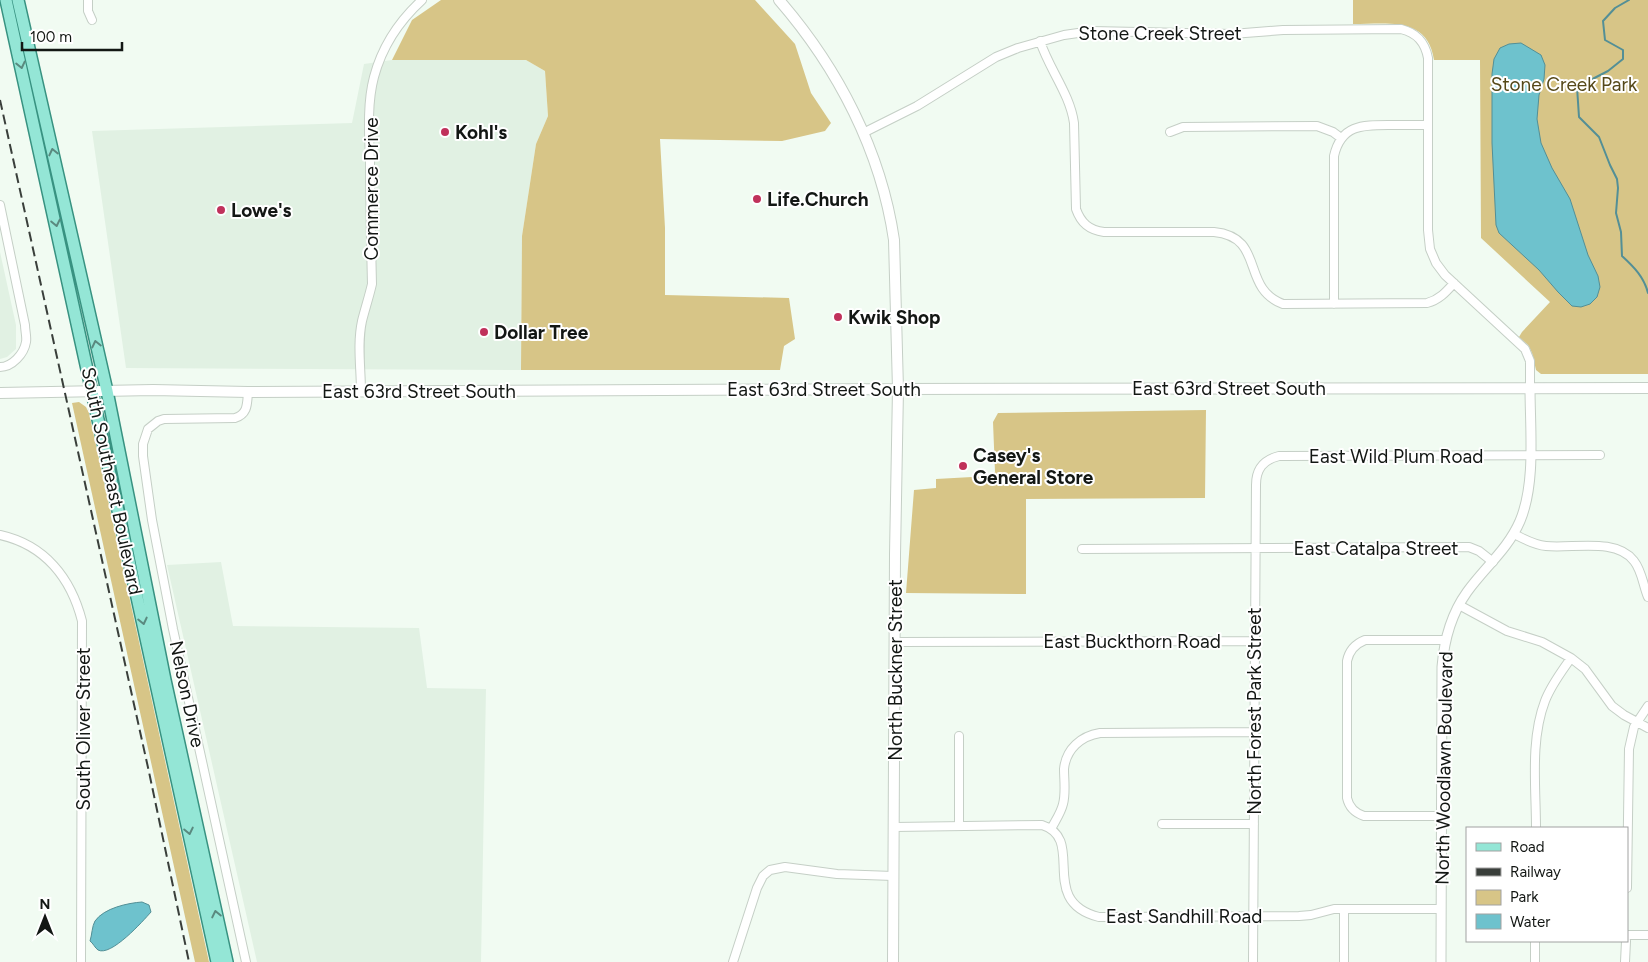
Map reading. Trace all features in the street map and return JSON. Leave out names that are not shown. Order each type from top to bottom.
[{"type":"main road","name":"South Southeast Boulevard","points":[[6,0],[217,962]]},
{"type":"main road","name":"South Southeast Boulevard","points":[[18,0],[106,391],[165,680],[227,962]]},
{"type":"main road","name":"North Buckner Street","points":[[779,0],[829,65],[847,97],[879,176],[893,231],[898,389],[892,962]]},
{"type":"main road","name":"East 63rd Street South","points":[[0,393],[106,391],[1648,388]]},
{"type":"street","points":[[88,0],[88,11],[92,20]]},
{"type":"street","name":"Commerce Drive","points":[[361,392],[360,338],[362,322],[372,284],[369,132],[372,87],[377,68],[391,36],[401,22],[422,0]]},
{"type":"street","name":"Stone Creek Street","points":[[863,133],[917,106],[996,57],[1064,35],[1092,31],[1232,34],[1283,30],[1401,29],[1418,36],[1425,46],[1428,58],[1428,125]]},
{"type":"street","points":[[1040,42],[1047,62],[1073,113],[1076,209],[1078,216],[1086,226],[1104,232],[1214,232],[1225,234],[1234,238],[1248,253],[1261,288],[1267,295],[1276,301],[1291,304],[1427,303],[1437,300],[1454,283]]},
{"type":"street","points":[[1334,304],[1335,148],[1341,138],[1359,126],[1428,125],[1427,221],[1430,249],[1436,263],[1445,275],[1525,350],[1530,361],[1530,388]]},
{"type":"street","points":[[1170,132],[1183,127],[1317,126],[1333,132],[1341,138]]},
{"type":"street","points":[[0,205],[25,325],[26,343],[14,362],[9,366],[0,367]]},
{"type":"street","name":"North Woodlawn Boulevard","points":[[1441,962],[1442,667],[1444,649],[1459,605],[1473,584],[1493,562],[1514,534],[1525,506],[1529,488],[1530,388]]},
{"type":"street","name":"Nelson Drive","points":[[246,962],[154,538],[143,450],[146,432],[150,426],[158,421],[164,419],[235,418],[240,416],[247,408],[248,392]]},
{"type":"street","name":"East Wild Plum Road","points":[[1264,462],[1279,456],[1600,455]]},
{"type":"street","name":"North Forest Park Street","points":[[1253,962],[1256,476],[1264,462]]},
{"type":"street","points":[[1514,534],[1534,543],[1548,546],[1606,546],[1620,550],[1632,558],[1637,565],[1648,597]]},
{"type":"street","name":"South Oliver Street","points":[[0,535],[34,549],[56,568],[70,589],[82,621],[81,962]]},
{"type":"street","name":"East Catalpa Street","points":[[1082,549],[1469,547],[1479,551],[1493,562]]},
{"type":"street","points":[[1459,605],[1507,631],[1544,643],[1571,658],[1585,669],[1612,706],[1648,728]]},
{"type":"street","points":[[1442,816],[1364,816],[1357,814],[1350,806],[1347,798],[1347,661],[1348,654],[1352,648],[1365,640],[1446,640]]},
{"type":"street","name":"East Buckthorn Road","points":[[895,642],[1255,641]]},
{"type":"street","points":[[1536,827],[1536,753],[1539,725],[1546,699],[1571,658]]},
{"type":"street","points":[[1628,827],[1629,749],[1637,722],[1648,706]]},
{"type":"street","points":[[894,827],[1042,825],[1051,829],[1063,805],[1064,767],[1068,755],[1077,743],[1089,736],[1100,733],[1254,732]]},
{"type":"street","points":[[959,736],[959,826]]},
{"type":"street","points":[[1162,824],[1254,824]]},
{"type":"street","name":"East Sandhill Road","points":[[1051,829],[1057,834],[1063,847],[1064,878],[1067,894],[1078,907],[1089,914],[1099,917],[1299,916],[1334,909],[1442,909]]},
{"type":"street","points":[[733,962],[757,888],[765,874],[774,869],[785,867],[838,874],[893,876]]},
{"type":"street","points":[[1344,909],[1344,962]]},
{"type":"street","points":[[1628,935],[1648,935]]},
{"type":"street","points":[[1535,942],[1535,962]]},
{"type":"street","points":[[1625,962],[1626,942]]},
{"type":"shaded area","points":[[392,60],[526,60],[545,71],[548,116],[536,144],[522,236],[521,370],[126,368],[92,131],[352,123],[364,64]]},
{"type":"shaded area","points":[[0,252],[16,325],[16,349],[7,357],[0,359]]},
{"type":"shaded area","points":[[221,562],[233,626],[419,628],[427,688],[486,689],[481,962],[257,962],[167,565]]},
{"type":"green space","points":[[441,0],[755,0],[795,44],[811,93],[831,123],[825,131],[782,141],[660,139],[665,228],[665,295],[789,298],[795,339],[784,346],[780,370],[521,370],[522,236],[536,144],[548,116],[545,71],[526,60],[392,60],[412,20]]},
{"type":"green space","name":"Stone Creek Park","points":[[1353,0],[1648,0],[1648,374],[1541,374],[1536,370],[1528,345],[1519,337],[1550,302],[1481,238],[1480,60],[1434,60],[1430,46],[1424,36],[1415,29],[1392,24],[1353,24]]},
{"type":"green space","points":[[79,402],[86,407],[89,413],[209,962],[195,962],[72,403]]},
{"type":"green space","points":[[1206,410],[1205,498],[1026,499],[1026,594],[906,593],[914,490],[936,488],[936,479],[990,476],[995,472],[993,422],[998,413]]},
{"type":"water","points":[[1521,43],[1541,55],[1545,65],[1544,79],[1539,95],[1537,119],[1541,143],[1552,168],[1570,199],[1588,255],[1598,276],[1600,287],[1597,297],[1590,304],[1581,307],[1572,306],[1539,270],[1499,233],[1496,225],[1492,143],[1492,74],[1494,59],[1500,48],[1509,44]]},
{"type":"water","points":[[142,902],[149,905],[151,912],[141,923],[111,948],[104,951],[98,950],[90,941],[94,923],[99,916],[117,907]]},
{"type":"waterway","points":[[1629,0],[1615,8],[1603,21],[1605,40],[1623,50],[1623,59],[1608,71],[1577,87],[1579,117],[1599,137],[1617,179],[1616,213],[1621,232],[1622,256],[1638,273],[1648,293]]},
{"type":"railway","points":[[0,100],[149,772],[189,962]]},
{"type":"place","name":"Kohl's","points":[[445,132]]},
{"type":"place","name":"Life.Church","points":[[757,199]]},
{"type":"place","name":"Lowe's","points":[[221,210]]},
{"type":"place","name":"Kwik Shop","points":[[838,317]]},
{"type":"place","name":"Dollar Tree","points":[[484,332]]},
{"type":"place","name":"Casey's General Store","points":[[963,466]]}]
